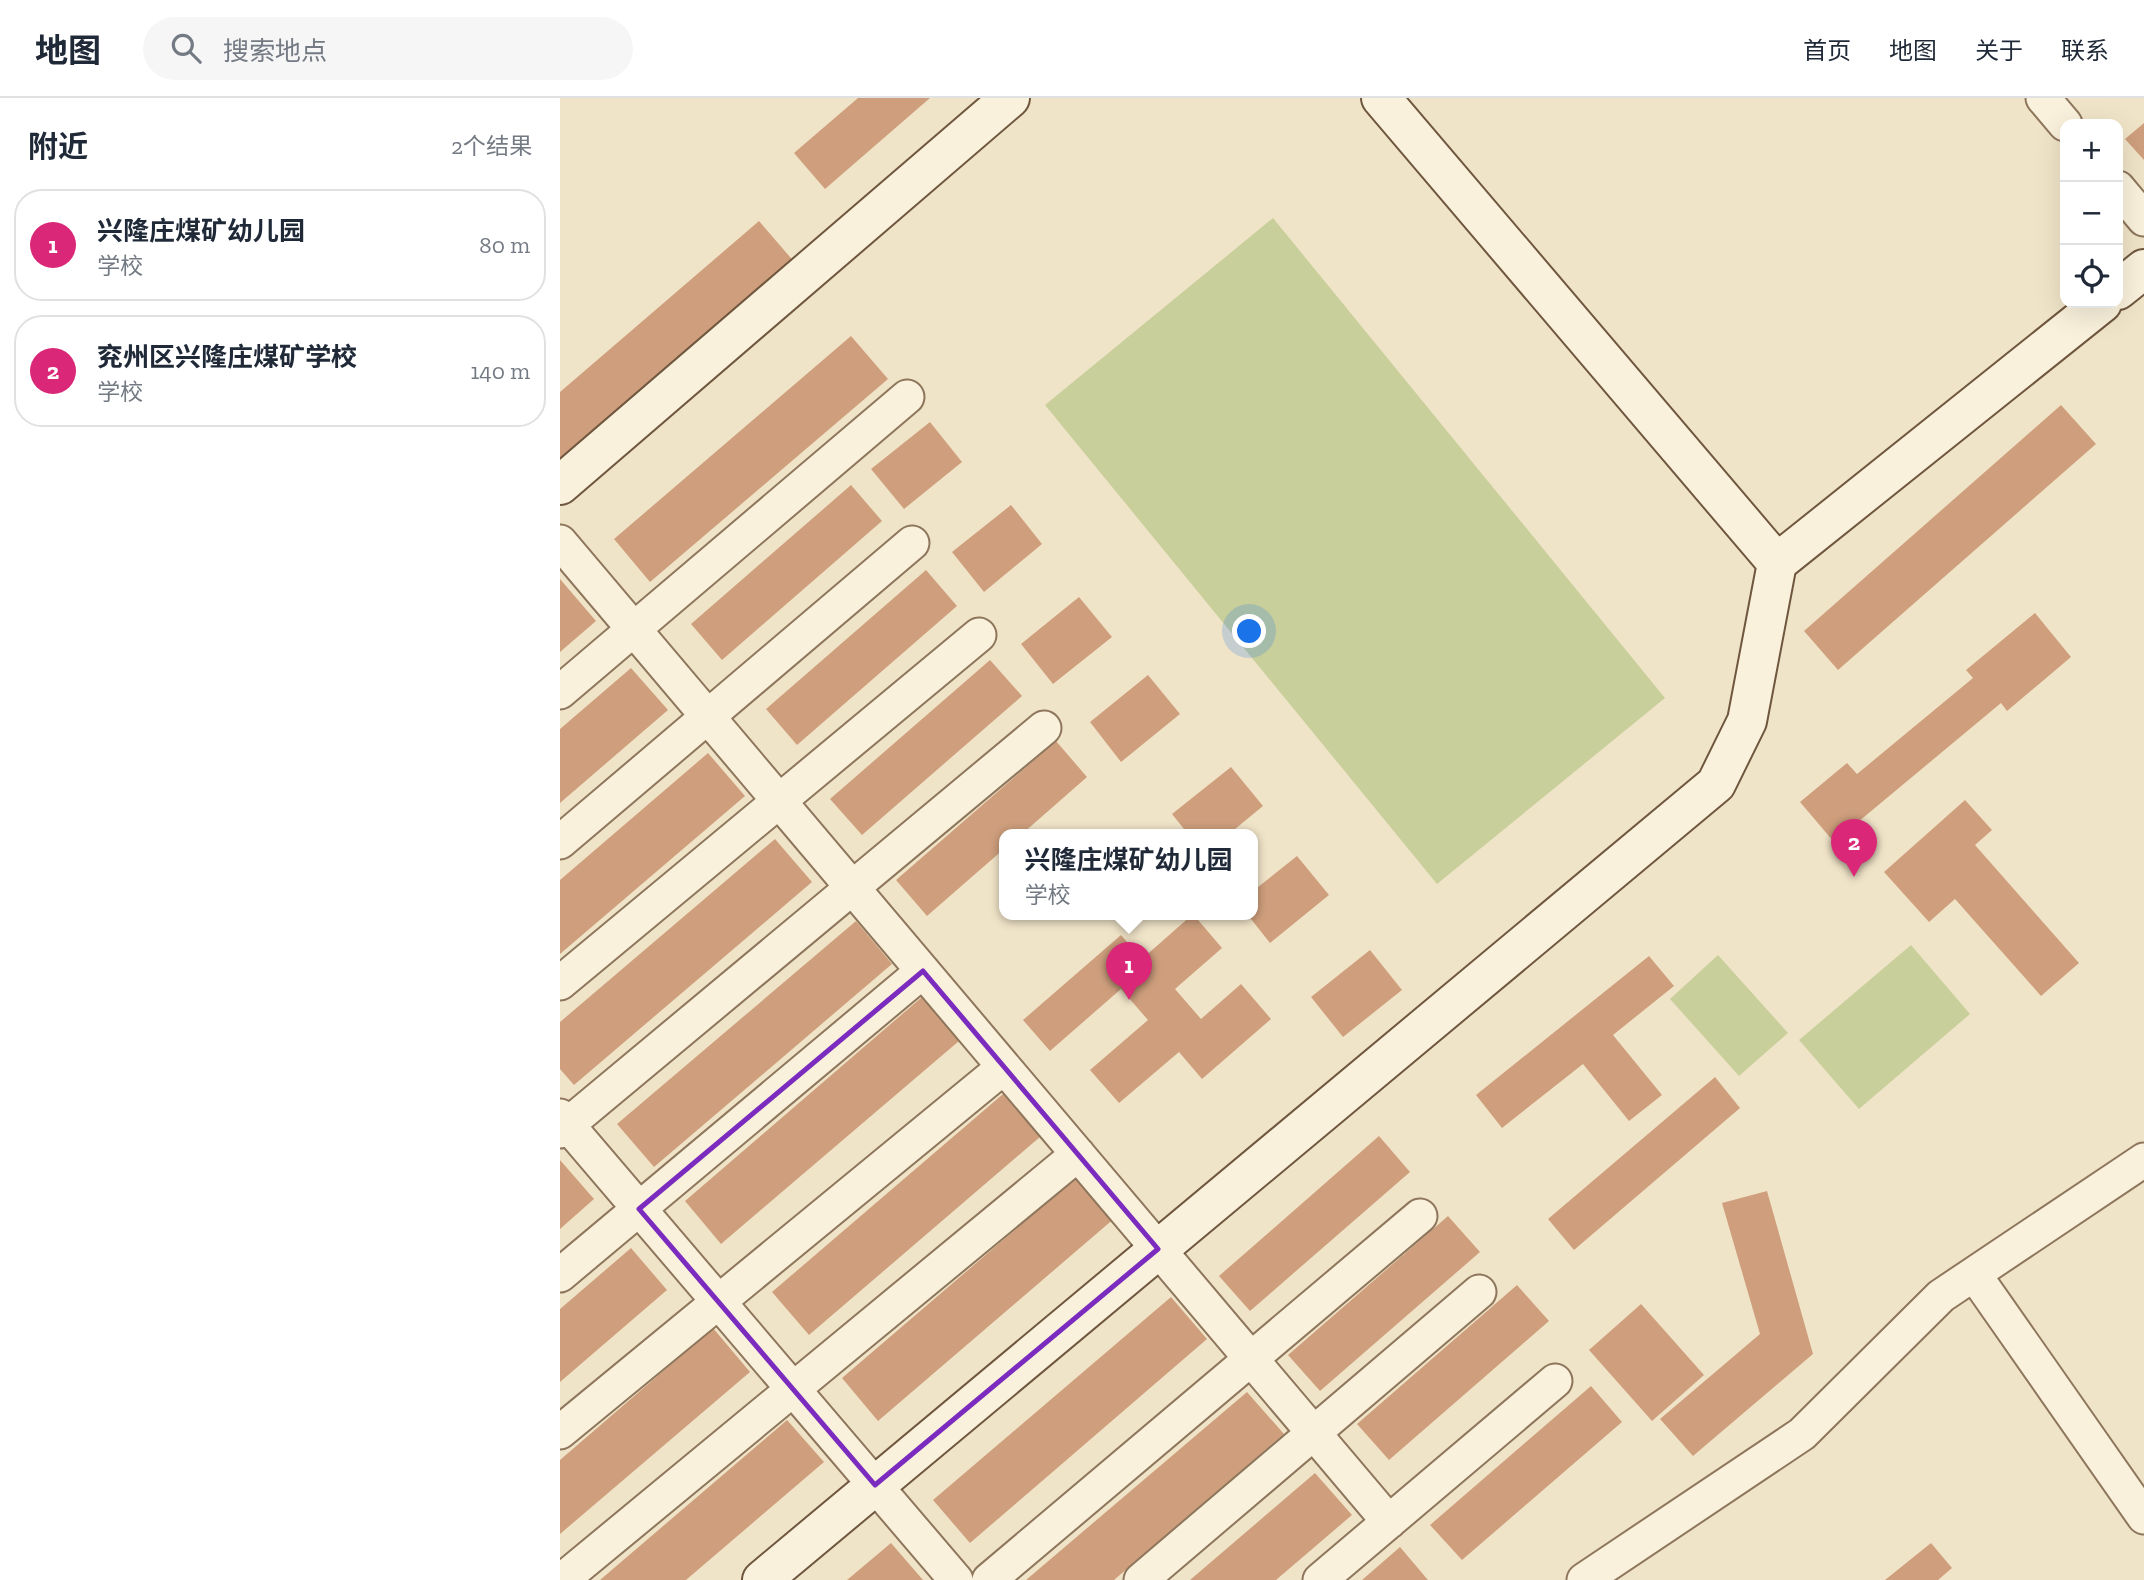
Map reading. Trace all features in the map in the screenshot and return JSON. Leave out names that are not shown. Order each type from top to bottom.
[{"type":"street","points":[[560,485],[1010,98]]},
{"type":"street","points":[[1381,98],[1777,563]]},
{"type":"street","points":[[2043,98],[2061,119]]},
{"type":"street","points":[[2123,194],[2144,219]]},
{"type":"street","points":[[2123,286],[2144,269]]},
{"type":"street","points":[[762,1580],[1716,784],[1747,721],[1777,563],[2096,308]]},
{"type":"street","points":[[560,692],[907,397]]},
{"type":"street","points":[[560,542],[1389,1522]]},
{"type":"street","points":[[560,842],[912,543]]},
{"type":"street","points":[[560,983],[979,635]]},
{"type":"street","points":[[956,1580],[639,1209],[562,1124],[1044,728]]},
{"type":"street","points":[[560,1275],[923,971]]},
{"type":"street","points":[[560,1432],[1004,1067]]},
{"type":"street","points":[[562,1580],[1078,1154]]},
{"type":"street","points":[[1584,1580],[1619,1571],[1802,1434],[1941,1296],[2144,1160]]},
{"type":"street","points":[[989,1580],[1420,1216]]},
{"type":"street","points":[[1974,1274],[2144,1517]]},
{"type":"street","points":[[1141,1580],[1479,1292]]},
{"type":"street","points":[[1320,1580],[1555,1381]]},
{"type":"highlighted area","points":[[923,971],[1158,1249],[875,1485],[639,1209]]},
{"type":"green space","points":[[1273,218],[1665,698],[1437,884],[1045,405]]},
{"type":"green space","points":[[1911,945],[1970,1014],[1859,1109],[1799,1040]]},
{"type":"green space","points":[[1718,955],[1788,1033],[1739,1076],[1670,999]]},
{"type":"building","points":[[858,98],[930,98],[825,189],[794,153]]},
{"type":"building","points":[[2144,123],[2144,160],[2125,139]]},
{"type":"building","points":[[759,221],[796,264],[560,466],[560,392]]},
{"type":"building","points":[[851,336],[888,379],[650,582],[614,539]]},
{"type":"building","points":[[2061,405],[2096,444],[1838,670],[1804,631]]},
{"type":"building","points":[[930,422],[962,462],[904,509],[871,469]]},
{"type":"building","points":[[851,485],[882,521],[722,660],[691,624]]},
{"type":"building","points":[[1011,505],[1042,544],[984,592],[952,552]]},
{"type":"building","points":[[926,570],[957,606],[797,745],[766,709]]},
{"type":"building","points":[[560,579],[596,621],[560,652]]},
{"type":"building","points":[[1079,597],[1112,637],[1053,684],[1021,644]]},
{"type":"building","points":[[2035,613],[2071,657],[2007,711],[2001,703],[1834,842],[1800,802],[1847,763],[1857,774],[1973,678],[1966,670]]},
{"type":"building","points":[[990,660],[1022,696],[862,835],[830,799]]},
{"type":"building","points":[[631,668],[668,710],[560,803],[560,729]]},
{"type":"building","points":[[1148,675],[1180,714],[1121,762],[1090,722]]},
{"type":"building","points":[[1056,741],[1087,777],[1028,829],[999,829],[999,853],[927,916],[896,880]]},
{"type":"building","points":[[708,753],[745,796],[560,954],[560,880]]},
{"type":"building","points":[[1231,767],[1263,806],[1235,829],[1184,829],[1172,814]]},
{"type":"building","points":[[1965,800],[1992,830],[1975,845],[2079,963],[2041,996],[1955,899],[1929,922],[1884,872]]},
{"type":"building","points":[[775,839],[812,882],[574,1085],[560,1069],[560,1022]]},
{"type":"building","points":[[1297,856],[1329,895],[1270,943],[1252,920],[1258,920],[1258,887]]},
{"type":"building","points":[[1186,920],[1198,920],[1222,948],[1175,989],[1201,1019],[1241,984],[1271,1019],[1202,1079],[1179,1052],[1119,1103],[1090,1070],[1148,1020],[1121,989],[1050,1051],[1023,1020],[1121,935],[1142,959]]},
{"type":"building","points":[[856,921],[892,964],[654,1167],[617,1124]]},
{"type":"building","points":[[1370,950],[1402,990],[1343,1037],[1311,997]]},
{"type":"building","points":[[1649,956],[1674,986],[1613,1035],[1662,1095],[1629,1121],[1583,1064],[1502,1128],[1476,1095]]},
{"type":"building","points":[[922,997],[959,1041],[721,1244],[685,1201]]},
{"type":"building","points":[[1715,1077],[1740,1108],[1574,1250],[1548,1219]]},
{"type":"building","points":[[1010,1088],[1047,1131],[809,1335],[772,1292]]},
{"type":"building","points":[[1379,1136],[1410,1172],[1250,1311],[1219,1276]]},
{"type":"building","points":[[560,1160],[594,1199],[560,1229]]},
{"type":"building","points":[[1080,1174],[1116,1217],[878,1421],[842,1378]]},
{"type":"building","points":[[1767,1191],[1813,1354],[1693,1456],[1660,1419],[1760,1334],[1722,1203]]},
{"type":"building","points":[[1448,1216],[1480,1252],[1320,1391],[1288,1355]]},
{"type":"building","points":[[631,1248],[667,1290],[560,1382],[560,1309]]},
{"type":"building","points":[[1517,1285],[1549,1321],[1389,1460],[1357,1424]]},
{"type":"building","points":[[1171,1297],[1207,1339],[970,1543],[933,1500]]},
{"type":"building","points":[[1641,1304],[1704,1375],[1652,1421],[1589,1350]]},
{"type":"building","points":[[713,1328],[750,1372],[560,1534],[560,1460]]},
{"type":"building","points":[[1591,1386],[1622,1422],[1462,1560],[1430,1525]]},
{"type":"building","points":[[1247,1392],[1284,1434],[1114,1580],[1026,1580]]},
{"type":"building","points":[[787,1420],[824,1462],[686,1580],[600,1580]]},
{"type":"building","points":[[1315,1473],[1352,1515],[1276,1580],[1190,1580]]},
{"type":"building","points":[[891,1543],[923,1580],[847,1580]]},
{"type":"building","points":[[1931,1543],[1952,1568],[1938,1580],[1885,1580]]},
{"type":"building","points":[[1400,1547],[1428,1580],[1362,1580]]},
{"type":"place","name":"兖州区兴隆庄煤矿学校","points":[[1854,877]]},
{"type":"place","name":"兴隆庄煤矿幼儿园","points":[[1129,1000]]}]
